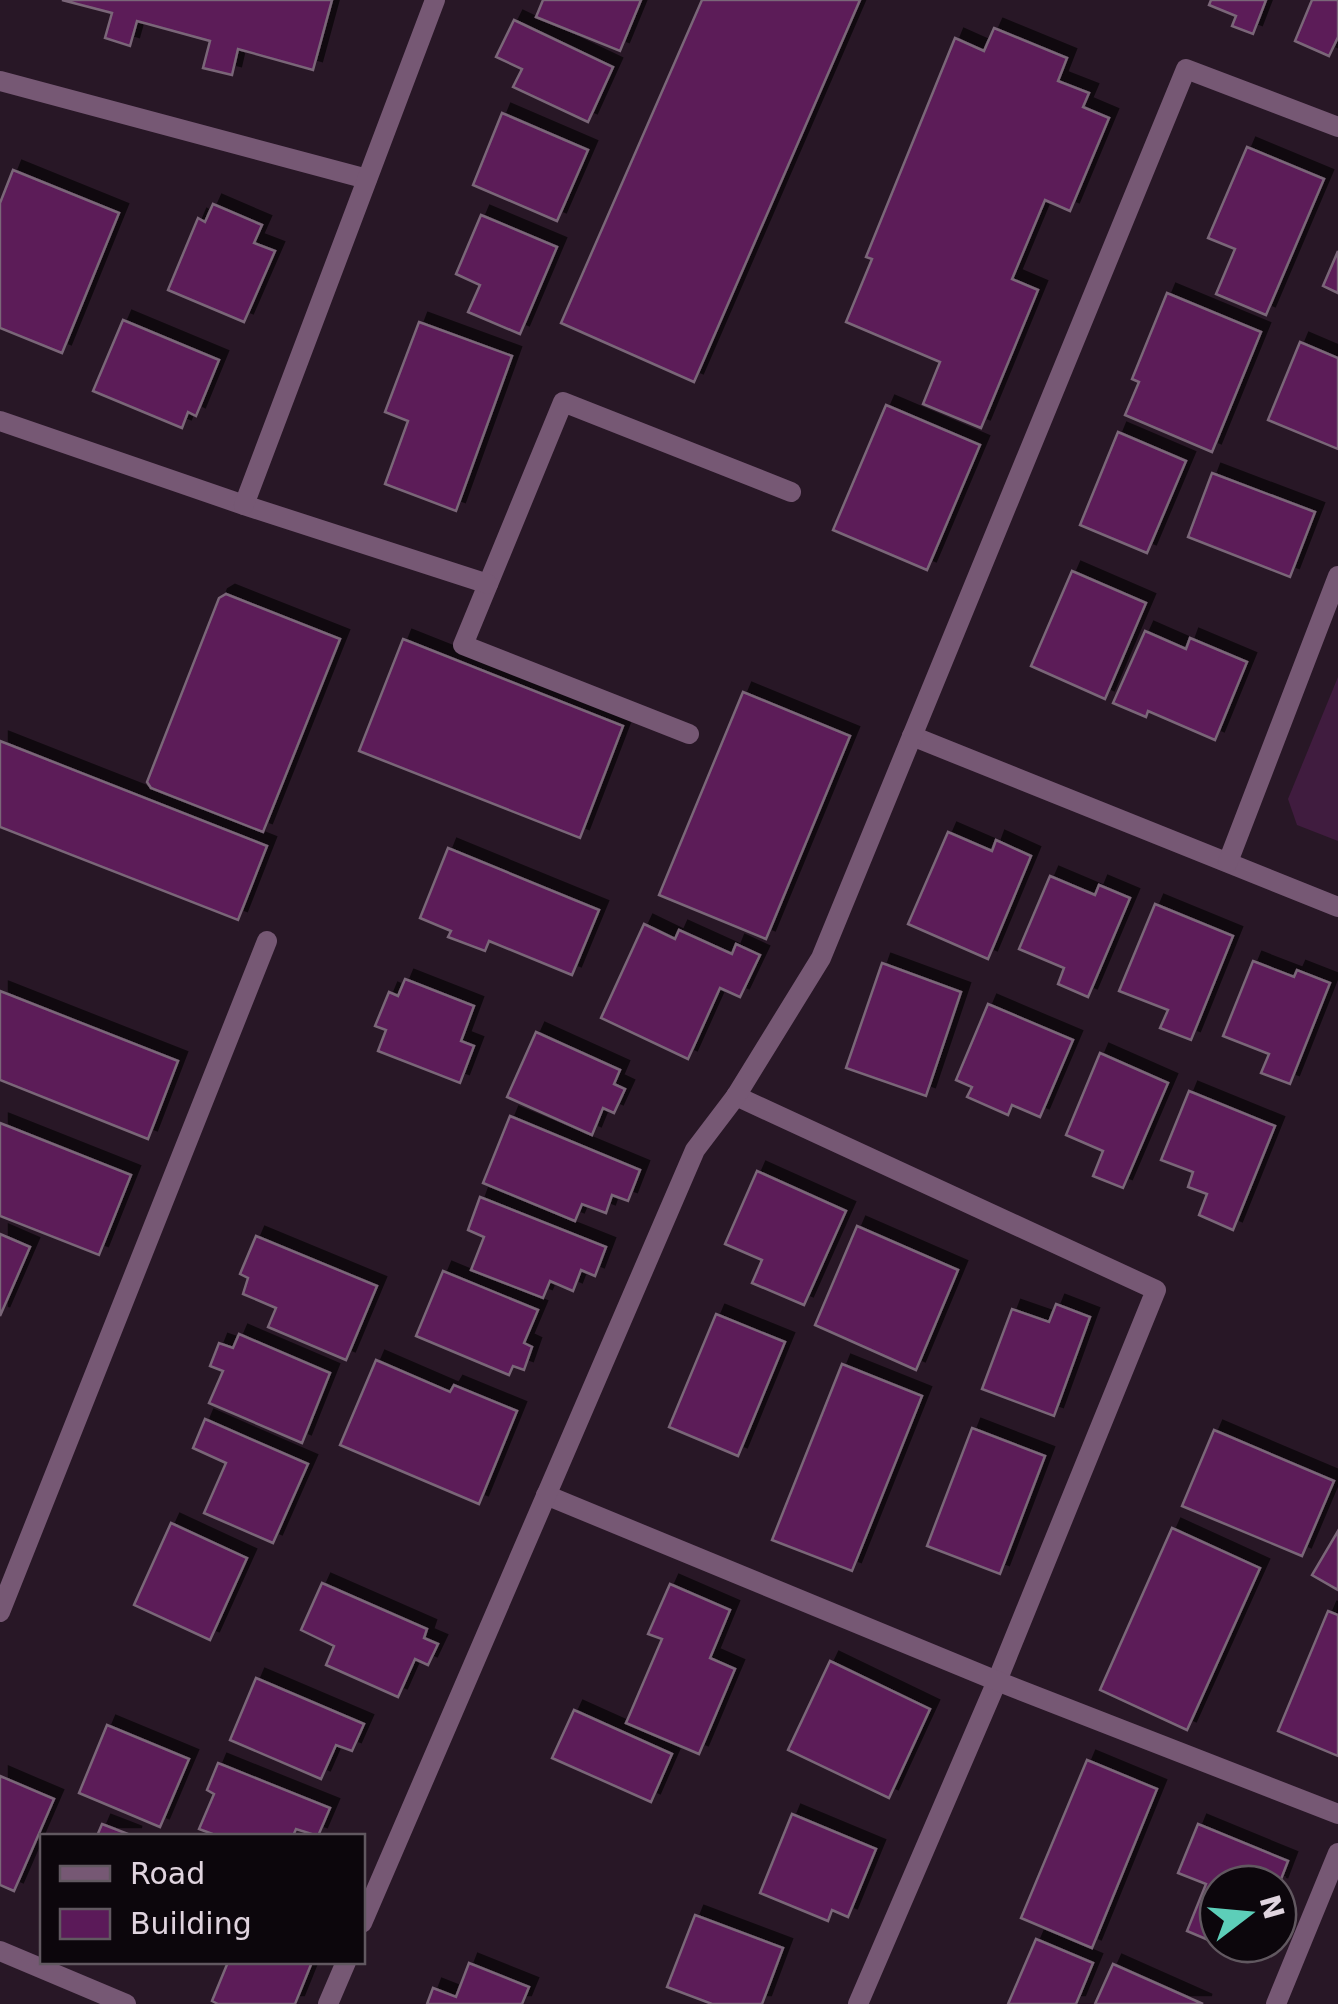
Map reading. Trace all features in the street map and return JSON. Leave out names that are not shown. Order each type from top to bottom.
[{"type":"street","points":[[244,505],[434,0]]},
{"type":"street","points":[[365,1916],[695,1150],[736,1096],[821,958],[1186,68],[1338,127]]},
{"type":"street","points":[[0,81],[367,179]]},
{"type":"street","points":[[689,734],[463,645],[563,402],[791,492]]},
{"type":"street","points":[[0,421],[488,584]]},
{"type":"street","points":[[1228,862],[1338,576]]},
{"type":"street","points":[[912,736],[1338,907]]},
{"type":"street","points":[[0,1612],[267,941]]},
{"type":"street","points":[[736,1096],[1156,1290],[997,1680],[858,2004]]},
{"type":"street","points":[[546,1495],[997,1680],[1338,1814]]},
{"type":"street","points":[[1276,2004],[1338,1853]]},
{"type":"street","points":[[0,1951],[126,2004]]},
{"type":"street","points":[[328,2004],[345,1964]]},
{"type":"shaded area","points":[[1338,677],[1338,841],[1297,825],[1288,799]]},
{"type":"building","points":[[62,0],[332,0],[313,70],[238,49],[232,75],[203,68],[210,41],[137,21],[130,46],[105,38],[112,13]]},
{"type":"building","points":[[543,0],[641,0],[620,51],[536,17]]},
{"type":"building","points":[[702,0],[860,0],[694,382],[561,323]]},
{"type":"building","points":[[1211,0],[1266,0],[1253,34],[1232,26],[1236,16],[1209,5]]},
{"type":"building","points":[[1312,0],[1338,0],[1338,37],[1329,56],[1295,41]]},
{"type":"building","points":[[514,20],[613,67],[588,122],[513,87],[522,69],[496,57]]},
{"type":"building","points":[[994,28],[1067,58],[1058,81],[1089,93],[1083,107],[1109,118],[1070,211],[1045,200],[1012,279],[1038,290],[981,428],[923,404],[940,362],[846,322],[872,259],[866,257],[955,38],[984,51]]},
{"type":"building","points":[[502,113],[588,150],[557,221],[473,185]]},
{"type":"building","points":[[1247,147],[1324,179],[1266,315],[1216,294],[1235,249],[1208,238]]},
{"type":"building","points":[[13,170],[119,213],[62,353],[0,328],[0,203]]},
{"type":"building","points":[[213,204],[262,225],[254,243],[275,251],[244,322],[168,290],[198,218],[205,222]]},
{"type":"building","points":[[481,215],[557,247],[520,334],[468,312],[480,285],[456,274]]},
{"type":"building","points":[[1338,251],[1338,293],[1323,286]]},
{"type":"building","points":[[1167,293],[1261,332],[1212,452],[1125,415],[1139,382],[1132,379]]},
{"type":"building","points":[[123,320],[219,360],[196,416],[188,412],[182,428],[93,391]]},
{"type":"building","points":[[419,322],[512,356],[456,511],[385,484],[408,421],[385,412]]},
{"type":"building","points":[[1300,342],[1338,358],[1338,449],[1268,420]]},
{"type":"building","points":[[886,405],[980,445],[927,570],[833,530]]},
{"type":"building","points":[[1118,432],[1186,461],[1147,553],[1080,525]]},
{"type":"building","points":[[1212,473],[1315,512],[1290,577],[1188,537]]},
{"type":"building","points":[[1072,571],[1146,603],[1105,699],[1031,666]]},
{"type":"building","points":[[226,594],[340,639],[263,832],[151,788],[147,782],[219,598]]},
{"type":"building","points":[[1145,631],[1186,649],[1190,638],[1247,662],[1215,740],[1148,711],[1146,717],[1113,703]]},
{"type":"building","points":[[403,639],[623,726],[580,838],[359,751]]},
{"type":"building","points":[[743,692],[850,736],[766,939],[659,895]]},
{"type":"building","points":[[0,741],[267,846],[238,920],[0,827]]},
{"type":"building","points":[[948,832],[992,851],[996,840],[1031,856],[988,959],[908,924]]},
{"type":"building","points":[[448,848],[599,910],[572,975],[489,941],[485,951],[448,937],[451,931],[420,918]]},
{"type":"building","points":[[1050,876],[1095,895],[1099,885],[1130,898],[1088,997],[1058,984],[1064,968],[1019,949]]},
{"type":"building","points":[[1155,904],[1233,936],[1191,1040],[1160,1028],[1168,1010],[1119,991]]},
{"type":"building","points":[[644,924],[675,939],[679,930],[732,954],[736,944],[760,955],[740,997],[720,988],[688,1059],[601,1018]]},
{"type":"building","points":[[1253,961],[1294,977],[1297,970],[1330,983],[1290,1084],[1261,1073],[1269,1054],[1223,1036]]},
{"type":"building","points":[[882,963],[961,992],[926,1096],[846,1068]]},
{"type":"building","points":[[405,979],[474,1006],[461,1041],[474,1046],[460,1083],[378,1051],[386,1030],[375,1026],[389,992],[398,996]]},
{"type":"building","points":[[0,991],[178,1061],[148,1139],[0,1080]]},
{"type":"building","points":[[988,1004],[1073,1040],[1040,1117],[1012,1105],[1008,1115],[967,1097],[972,1087],[956,1080]]},
{"type":"building","points":[[536,1032],[620,1070],[614,1084],[625,1089],[614,1113],[603,1108],[592,1135],[507,1097]]},
{"type":"building","points":[[1100,1053],[1168,1083],[1123,1188],[1093,1176],[1103,1151],[1066,1135]]},
{"type":"building","points":[[1189,1091],[1275,1126],[1233,1230],[1199,1215],[1207,1194],[1188,1187],[1193,1172],[1161,1160]]},
{"type":"building","points":[[510,1116],[640,1170],[628,1201],[612,1195],[606,1213],[582,1204],[575,1221],[483,1183]]},
{"type":"building","points":[[0,1123],[131,1175],[99,1255],[0,1216]]},
{"type":"building","points":[[757,1171],[846,1211],[804,1305],[752,1283],[762,1260],[725,1244]]},
{"type":"building","points":[[480,1197],[606,1247],[595,1276],[581,1270],[573,1291],[550,1281],[543,1298],[471,1270],[484,1237],[468,1230]]},
{"type":"building","points":[[857,1226],[958,1270],[916,1370],[815,1325]]},
{"type":"building","points":[[0,1234],[30,1247],[0,1316]]},
{"type":"building","points":[[256,1236],[377,1286],[346,1360],[268,1327],[276,1308],[243,1294],[248,1278],[240,1274]]},
{"type":"building","points":[[443,1271],[538,1310],[524,1343],[532,1347],[524,1370],[513,1366],[509,1375],[416,1336]]},
{"type":"building","points":[[1056,1304],[1090,1317],[1054,1416],[982,1389],[1012,1309],[1049,1322]]},
{"type":"building","points":[[716,1314],[785,1342],[738,1456],[669,1427]]},
{"type":"building","points":[[239,1334],[330,1373],[302,1443],[209,1403],[223,1371],[210,1366],[219,1343],[233,1348]]},
{"type":"building","points":[[376,1360],[450,1392],[454,1385],[517,1411],[479,1504],[340,1445]]},
{"type":"building","points":[[842,1364],[922,1396],[852,1571],[772,1540]]},
{"type":"building","points":[[205,1419],[308,1464],[273,1543],[204,1513],[226,1463],[193,1448]]},
{"type":"building","points":[[972,1428],[1045,1456],[1000,1574],[927,1546]]},
{"type":"building","points":[[1214,1430],[1334,1481],[1302,1556],[1182,1506]]},
{"type":"building","points":[[171,1523],[247,1558],[210,1640],[134,1605]]},
{"type":"building","points":[[1172,1528],[1260,1568],[1187,1730],[1100,1690]]},
{"type":"building","points":[[1338,1531],[1338,1590],[1312,1575]]},
{"type":"building","points":[[322,1583],[427,1629],[424,1638],[438,1644],[428,1665],[415,1659],[398,1697],[326,1665],[334,1646],[301,1630]]},
{"type":"building","points":[[670,1584],[730,1610],[710,1658],[735,1669],[699,1754],[626,1723],[662,1639],[648,1634]]},
{"type":"building","points":[[1328,1611],[1338,1615],[1338,1756],[1278,1731]]},
{"type":"building","points":[[830,1661],[930,1709],[889,1798],[788,1750]]},
{"type":"building","points":[[256,1678],[364,1724],[352,1751],[336,1745],[321,1779],[230,1740]]},
{"type":"building","points":[[574,1710],[672,1754],[651,1802],[552,1758]]},
{"type":"building","points":[[107,1725],[189,1759],[160,1827],[79,1793]]},
{"type":"building","points":[[1087,1760],[1157,1789],[1092,1948],[1021,1918]]},
{"type":"building","points":[[218,1763],[330,1808],[319,1834],[296,1829],[294,1834],[213,1834],[199,1829],[214,1794],[207,1790]]},
{"type":"building","points":[[0,1776],[54,1799],[14,1891],[0,1885]]},
{"type":"building","points":[[792,1814],[876,1849],[848,1917],[832,1910],[828,1921],[760,1893]]},
{"type":"building","points":[[102,1824],[128,1834],[98,1834]]},
{"type":"building","points":[[1198,1824],[1288,1861],[1198,1864],[1198,1881],[1178,1873]]},
{"type":"building","points":[[1198,1904],[1198,1936],[1187,1931]]},
{"type":"building","points":[[695,1915],[783,1948],[762,2004],[712,2004],[667,1987]]},
{"type":"building","points":[[1036,1939],[1093,1963],[1076,2004],[1008,2004]]},
{"type":"building","points":[[469,1963],[529,1987],[522,2004],[427,2004],[433,1988],[456,1997]]},
{"type":"building","points":[[227,1964],[311,1964],[295,2004],[212,2001]]},
{"type":"building","points":[[1113,1964],[1203,2004],[1095,2004]]}]
